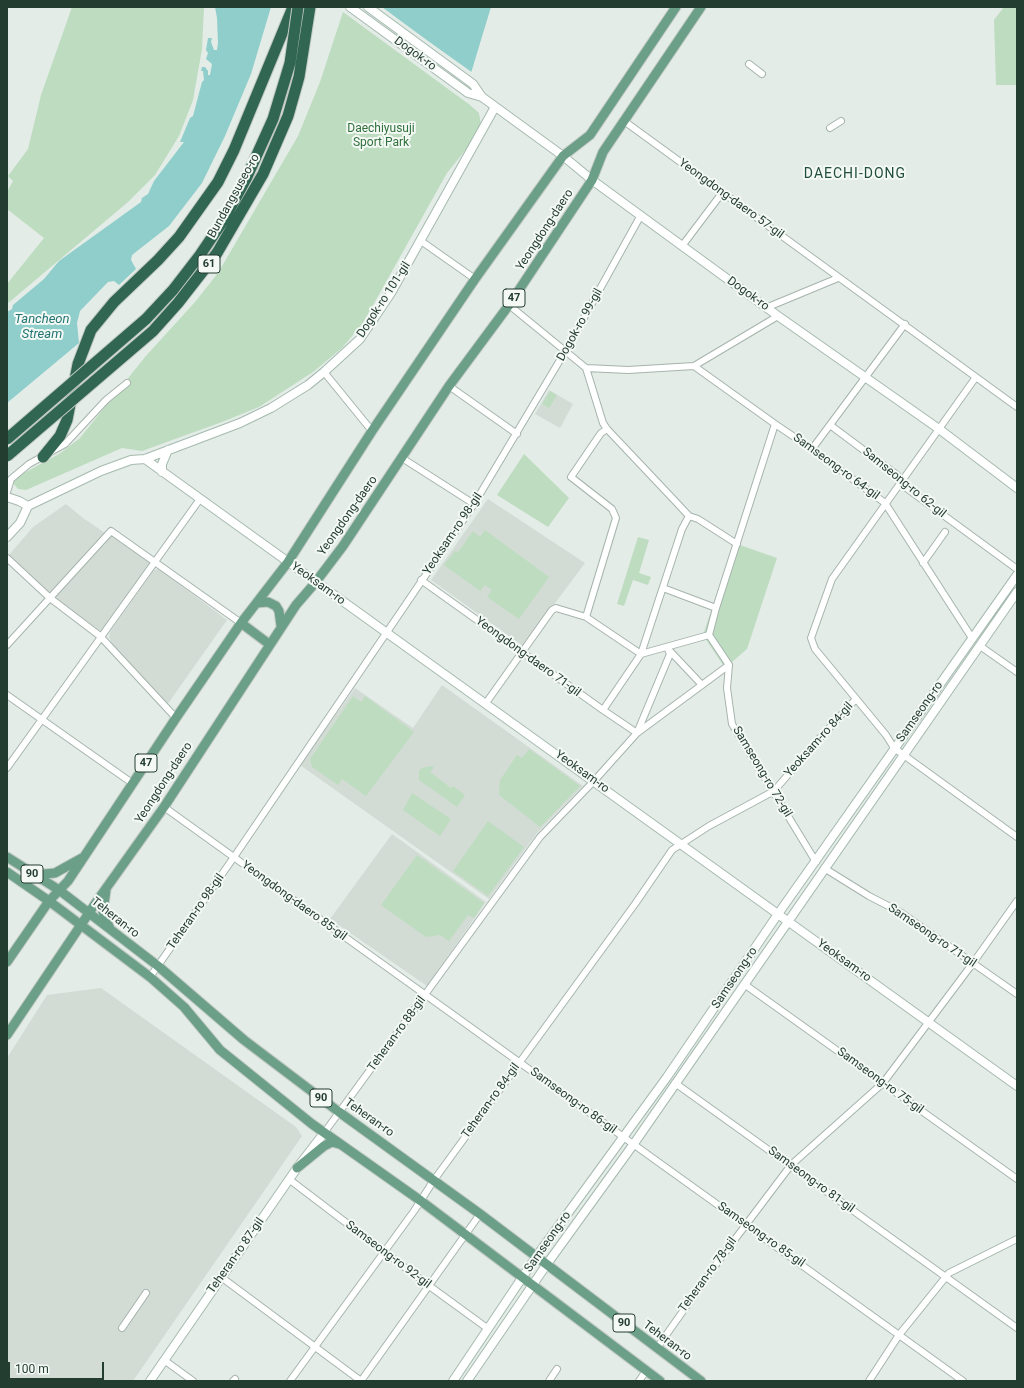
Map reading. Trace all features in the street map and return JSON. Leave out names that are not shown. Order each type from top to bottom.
[{"type":"highway","points":[[42,457],[60,436],[67,420],[78,364],[91,330],[114,302],[158,260],[179,237],[218,182],[237,143],[293,7]]},
{"type":"highway","name":"Bundangsuseo-ro","points":[[7,439],[146,319],[173,290],[200,255],[240,192],[256,160],[273,119],[290,63],[298,7]]},
{"type":"highway","name":"Bundangsuseo-ro","points":[[7,456],[153,330],[178,303],[217,253],[263,174],[288,116],[300,70],[310,7]]},
{"type":"main road","name":"Dogok-ro","points":[[350,7],[468,93],[482,97]]},
{"type":"main road","name":"Dogok-ro","points":[[368,7],[473,84],[482,97],[563,156],[592,180],[768,307],[778,316],[939,429],[1017,488]]},
{"type":"main road","name":"Yeongdong-daero","points":[[7,962],[49,901],[68,881],[132,783],[241,623],[288,562],[372,431],[475,279],[563,156],[590,135],[676,7]]},
{"type":"main road","name":"Yeongdong-daero","points":[[7,1035],[89,913],[164,807],[296,605],[343,546],[449,386],[509,305],[592,180],[603,152],[701,7]]},
{"type":"main road","name":"Dogok-ro 101-gil","points":[[28,506],[101,471],[130,460],[145,459],[240,423],[271,408],[308,385],[324,372],[360,339],[391,293],[495,107]]},
{"type":"main road","points":[[162,472],[162,464],[168,450]]},
{"type":"main road","name":"Yeoksam-ro","points":[[145,459],[315,583],[486,703],[1017,1086]]},
{"type":"main road","points":[[7,498],[19,501],[28,506],[20,523],[7,537]]},
{"type":"main road","name":"Samseong-ro","points":[[453,1381],[487,1328],[523,1279],[536,1257],[667,1077],[888,756],[1017,575]]},
{"type":"main road","name":"Samseong-ro","points":[[467,1381],[547,1264],[633,1145],[1017,592]]},
{"type":"main road","points":[[256,603],[268,602],[276,606],[282,626]]},
{"type":"main road","points":[[241,623],[270,644]]},
{"type":"main road","points":[[899,741],[909,747]]},
{"type":"main road","points":[[888,756],[898,763]]},
{"type":"main road","name":"Teheran-ro","points":[[7,857],[33,875],[59,890],[158,966],[244,1040],[339,1112],[480,1214],[701,1381]]},
{"type":"main road","points":[[33,875],[55,872],[83,857]]},
{"type":"main road","name":"90","points":[[7,872],[49,901],[150,977],[184,1007],[220,1050],[324,1133],[421,1201],[660,1381]]},
{"type":"main road","points":[[107,887],[103,912],[111,930]]},
{"type":"main road","name":"Teheran-ro 87-gil","points":[[150,1381],[297,1168],[324,1133]]},
{"type":"main road","points":[[297,1168],[324,1146],[332,1142],[341,1144]]},
{"type":"street","points":[[750,64],[762,74]]},
{"type":"street","name":"Yeongdong-daero 57-gil","points":[[624,121],[838,278],[905,324],[1017,407]]},
{"type":"street","points":[[830,128],[841,121]]},
{"type":"street","points":[[682,246],[722,193]]},
{"type":"street","name":"Dogok-ro 99-gil","points":[[517,434],[566,350],[641,215]]},
{"type":"street","points":[[421,241],[475,279]]},
{"type":"street","points":[[768,307],[838,278]]},
{"type":"street","points":[[509,305],[566,350],[586,368],[606,429],[689,516],[698,519],[738,544]]},
{"type":"street","points":[[586,368],[628,370],[694,366],[778,316]]},
{"type":"street","points":[[812,449],[905,324]]},
{"type":"street","name":"Samseong-ro 64-gil","points":[[694,366],[886,503],[972,638]]},
{"type":"street","points":[[324,372],[372,431]]},
{"type":"street","points":[[976,377],[832,579],[811,638],[811,643],[894,748],[1017,837]]},
{"type":"street","points":[[7,492],[11,478],[29,464],[65,444],[96,410],[127,383]]},
{"type":"street","points":[[449,386],[517,434]]},
{"type":"street","points":[[637,733],[729,665],[709,635],[716,608],[738,544],[746,511],[775,424]]},
{"type":"street","name":"Samseong-ro 62-gil","points":[[830,425],[897,475],[902,480],[905,487],[1017,569]]},
{"type":"street","points":[[586,617],[616,518],[612,509],[571,477],[601,433],[606,429]]},
{"type":"street","name":"Yeoksam-ro 98-gil","points":[[295,766],[388,633],[421,580],[474,504],[517,434]]},
{"type":"street","points":[[402,458],[474,504]]},
{"type":"street","points":[[7,768],[100,636],[200,499]]},
{"type":"street","points":[[603,710],[641,654],[682,529],[689,516]]},
{"type":"street","points":[[7,645],[111,531],[241,623]]},
{"type":"street","points":[[923,563],[945,532]]},
{"type":"street","points":[[7,558],[50,598],[100,636],[176,718]]},
{"type":"street","name":"Yeongdong-daero 71-gil","points":[[421,580],[637,733]]},
{"type":"street","points":[[663,588],[716,608]]},
{"type":"street","points":[[486,703],[552,610],[556,608],[586,617],[641,654],[709,635]]},
{"type":"street","points":[[980,646],[1017,672]]},
{"type":"street","points":[[667,647],[702,685]]},
{"type":"street","points":[[637,733],[670,654],[667,647]]},
{"type":"street","name":"Samseong-ro 72-gil","points":[[729,665],[727,688],[732,724],[816,862]]},
{"type":"street","points":[[7,695],[132,783]]},
{"type":"street","name":"Yeoksam-ro 84-gil","points":[[681,844],[709,826],[774,791],[856,699]]},
{"type":"street","name":"Teheran-ro 88-gil","points":[[324,1133],[537,840],[594,781],[637,733]]},
{"type":"street","name":"Teheran-ro 98-gil","points":[[150,977],[234,857],[295,766]]},
{"type":"street","name":"Yeongdong-daero 85-gil","points":[[164,807],[426,994]]},
{"type":"street","name":"Teheran-ro 84-gil","points":[[290,1381],[421,1201],[434,1180],[672,850],[681,844]]},
{"type":"street","name":"Samseong-ro 71-gil","points":[[824,868],[869,896],[900,912],[1017,994]]},
{"type":"street","name":"Teheran-ro 78-gil","points":[[657,1348],[746,1224],[791,1165],[883,1083],[973,963],[1017,901]]},
{"type":"street","name":"Samseong-ro 75-gil","points":[[744,984],[1017,1179]]},
{"type":"street","name":"Samseong-ro 86-gil","points":[[426,994],[623,1137]]},
{"type":"street","name":"Samseong-ro 81-gil","points":[[675,1083],[1017,1328]]},
{"type":"street","name":"Samseong-ro 85-gil","points":[[623,1137],[963,1381]]},
{"type":"street","name":"Samseong-ro 92-gil","points":[[290,1180],[428,1286],[487,1328]]},
{"type":"street","points":[[221,1277],[361,1381],[480,1214]]},
{"type":"street","points":[[869,1381],[899,1335],[949,1273],[1017,1239]]},
{"type":"street","points":[[122,1328],[146,1293]]},
{"type":"street","points":[[164,1360],[193,1381]]},
{"type":"street","points":[[549,1381],[556,1369]]},
{"type":"street","points":[[639,1381],[646,1371]]},
{"type":"shaded area","points":[[549,390],[573,404],[560,428],[535,414]]},
{"type":"shaded area","points":[[488,499],[585,563],[523,646],[431,580]]},
{"type":"shaded area","points":[[66,504],[105,533],[52,592],[48,592],[9,555],[33,527]]},
{"type":"shaded area","points":[[109,536],[117,536],[149,560],[150,565],[101,631],[57,600],[56,596]]},
{"type":"shaded area","points":[[159,569],[227,620],[167,705],[112,644],[109,637],[110,632],[154,570]]},
{"type":"shaded area","points":[[442,685],[583,786],[537,833],[489,899],[300,765],[355,688],[413,728]]},
{"type":"shaded area","points":[[392,834],[486,902],[427,986],[330,919]]},
{"type":"shaded area","points":[[101,988],[296,1127],[302,1136],[133,1381],[7,1381],[7,1058],[47,995]]},
{"type":"green space","points":[[72,7],[204,7],[202,49],[193,100],[179,136],[155,175],[128,202],[7,304],[7,284],[44,238],[7,209],[7,192],[13,181],[8,176],[28,149],[41,95]]},
{"type":"green space","points":[[1004,7],[1017,7],[1017,85],[996,85],[994,20]]},
{"type":"green space","name":"Daechiyusuji Sport Park","points":[[343,12],[470,105],[479,113],[481,125],[467,148],[447,173],[363,323],[342,348],[313,372],[259,407],[142,451],[122,448],[26,490],[18,489],[13,483],[15,478],[59,454],[80,438],[145,357],[195,302],[218,273],[298,136],[320,82]]},
{"type":"green space","points":[[550,391],[557,395],[549,408],[542,404]]},
{"type":"green space","points":[[524,454],[569,498],[548,527],[497,495]]},
{"type":"green space","points":[[485,530],[549,577],[519,619],[487,597],[492,590],[485,585],[480,591],[444,565],[455,551],[458,552],[473,531],[480,537]]},
{"type":"green space","points":[[638,537],[649,540],[639,573],[651,577],[648,585],[633,580],[624,606],[617,604]]},
{"type":"green space","points":[[734,543],[777,558],[747,649],[725,668],[703,635]]},
{"type":"green space","points":[[353,696],[361,702],[365,696],[414,732],[366,796],[342,779],[338,785],[312,767],[310,759]]},
{"type":"green space","points":[[529,749],[580,786],[540,827],[499,795],[500,780],[517,755],[522,758]]},
{"type":"green space","points":[[430,766],[434,767],[430,772],[451,788],[453,786],[465,795],[457,807],[419,780],[419,771],[422,768]]},
{"type":"green space","points":[[412,793],[451,819],[440,836],[403,810]]},
{"type":"green space","points":[[488,821],[524,847],[488,896],[453,871]]},
{"type":"green space","points":[[417,855],[484,903],[474,918],[468,915],[449,941],[440,935],[426,937],[381,905]]},
{"type":"water","name":"Tancheon Stream","points":[[215,7],[271,7],[251,74],[225,136],[202,183],[169,226],[132,255],[131,260],[136,269],[119,285],[114,281],[108,282],[80,311],[77,323],[79,343],[7,403],[7,312],[12,309],[13,305],[44,279],[59,261],[141,202],[142,198],[148,194],[154,181],[184,142],[180,142],[190,118],[193,116],[202,82],[204,80],[203,71],[201,71],[202,67],[205,67],[208,71],[208,75],[210,75],[212,64],[206,59],[208,53],[206,50],[208,38],[212,38],[211,42],[214,50],[217,50],[217,18]]},
{"type":"water","points":[[382,7],[491,7],[471,73]]},
{"type":"pier","points":[[380,7],[473,73],[473,75],[470,75]]},
{"type":"district","name":"DAECHI-DONG","points":[[855,174]]}]
